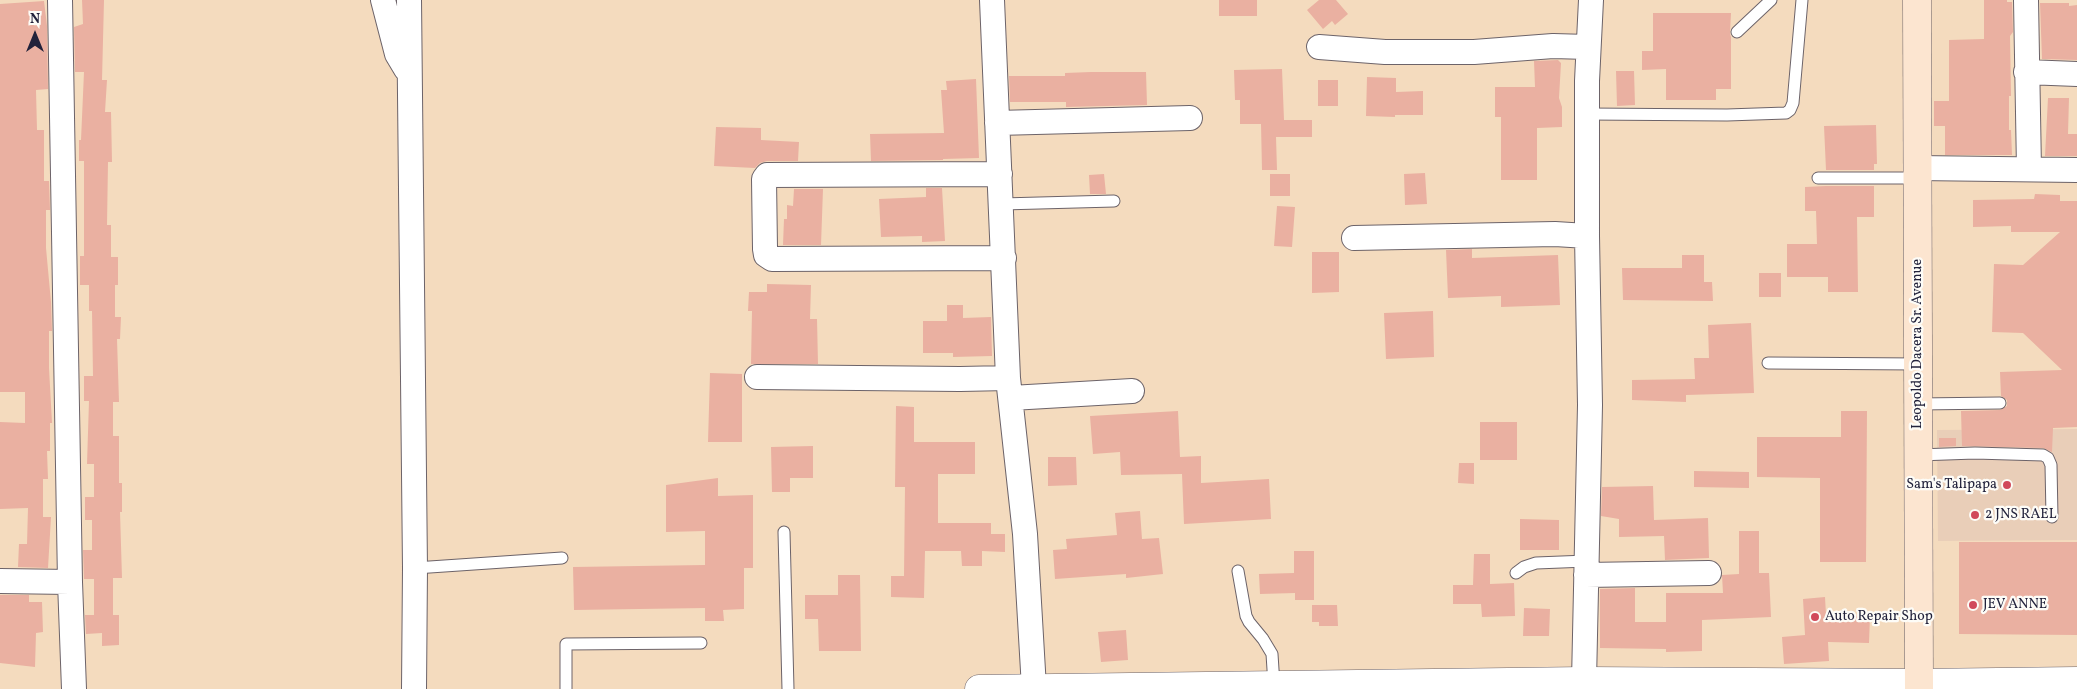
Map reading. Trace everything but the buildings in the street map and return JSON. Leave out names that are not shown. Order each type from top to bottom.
[{"type":"main road","name":"Leopoldo Dacera Sr. Avenue","points":[[1917,0],[1919,686]]},
{"type":"street","points":[[60,0],[70,582],[74,689]]},
{"type":"street","points":[[383,0],[397,54],[410,78]]},
{"type":"street","points":[[409,0],[415,568],[414,689]]},
{"type":"street","points":[[992,0],[1010,388],[1025,534],[1017,689]]},
{"type":"street","points":[[1584,681],[1590,405],[1587,114],[1590,0]]},
{"type":"street","points":[[2026,0],[2029,169]]},
{"type":"street","points":[[1319,47],[1385,52],[1474,52],[1553,46],[1588,47]]},
{"type":"street","points":[[2026,72],[2077,74]]},
{"type":"street","points":[[997,123],[1190,118]]},
{"type":"street","points":[[1918,173],[2029,169],[2077,170]]},
{"type":"street","points":[[1000,174],[767,175],[764,179],[765,249],[766,255],[772,259],[1004,258]]},
{"type":"street","points":[[1354,238],[1555,234],[1587,236]]},
{"type":"street","points":[[758,377],[960,380],[1010,388],[1132,390]]},
{"type":"street","points":[[1587,568],[1709,574]]},
{"type":"street","points":[[0,581],[70,582]]},
{"type":"street","points":[[979,689],[1216,688],[1584,681],[1919,686],[2077,681]]},
{"type":"lane","points":[[1737,32],[1772,0]]},
{"type":"lane","points":[[1587,114],[1727,115],[1786,113],[1790,110],[1793,103],[1802,0]]},
{"type":"lane","points":[[1818,178],[1918,173]]},
{"type":"lane","points":[[1002,204],[1114,201]]},
{"type":"lane","points":[[1768,363],[1918,364]]},
{"type":"lane","points":[[1918,404],[2000,403]]},
{"type":"lane","points":[[1918,455],[1976,453],[2043,455],[2048,458],[2050,465],[2052,517]]},
{"type":"lane","points":[[784,532],[788,689]]},
{"type":"lane","points":[[415,568],[562,558]]},
{"type":"lane","points":[[1516,573],[1524,567],[1536,563],[1587,568]]},
{"type":"lane","points":[[1238,571],[1248,622],[1263,639],[1272,654],[1274,686]]},
{"type":"lane","points":[[566,689],[566,644],[701,643]]},
{"type":"shaded area","name":"Sam's Talipapa","points":[[2077,429],[2077,540],[1938,541],[1937,430]]},
{"type":"place","name":"Sam's Talipapa","points":[[2007,485]]},
{"type":"place","name":"2 JNS RAEL","points":[[1975,515]]},
{"type":"place","name":"JEV ANNE","points":[[1973,605]]},
{"type":"place","name":"Auto Repair Shop","points":[[1815,617]]}]
